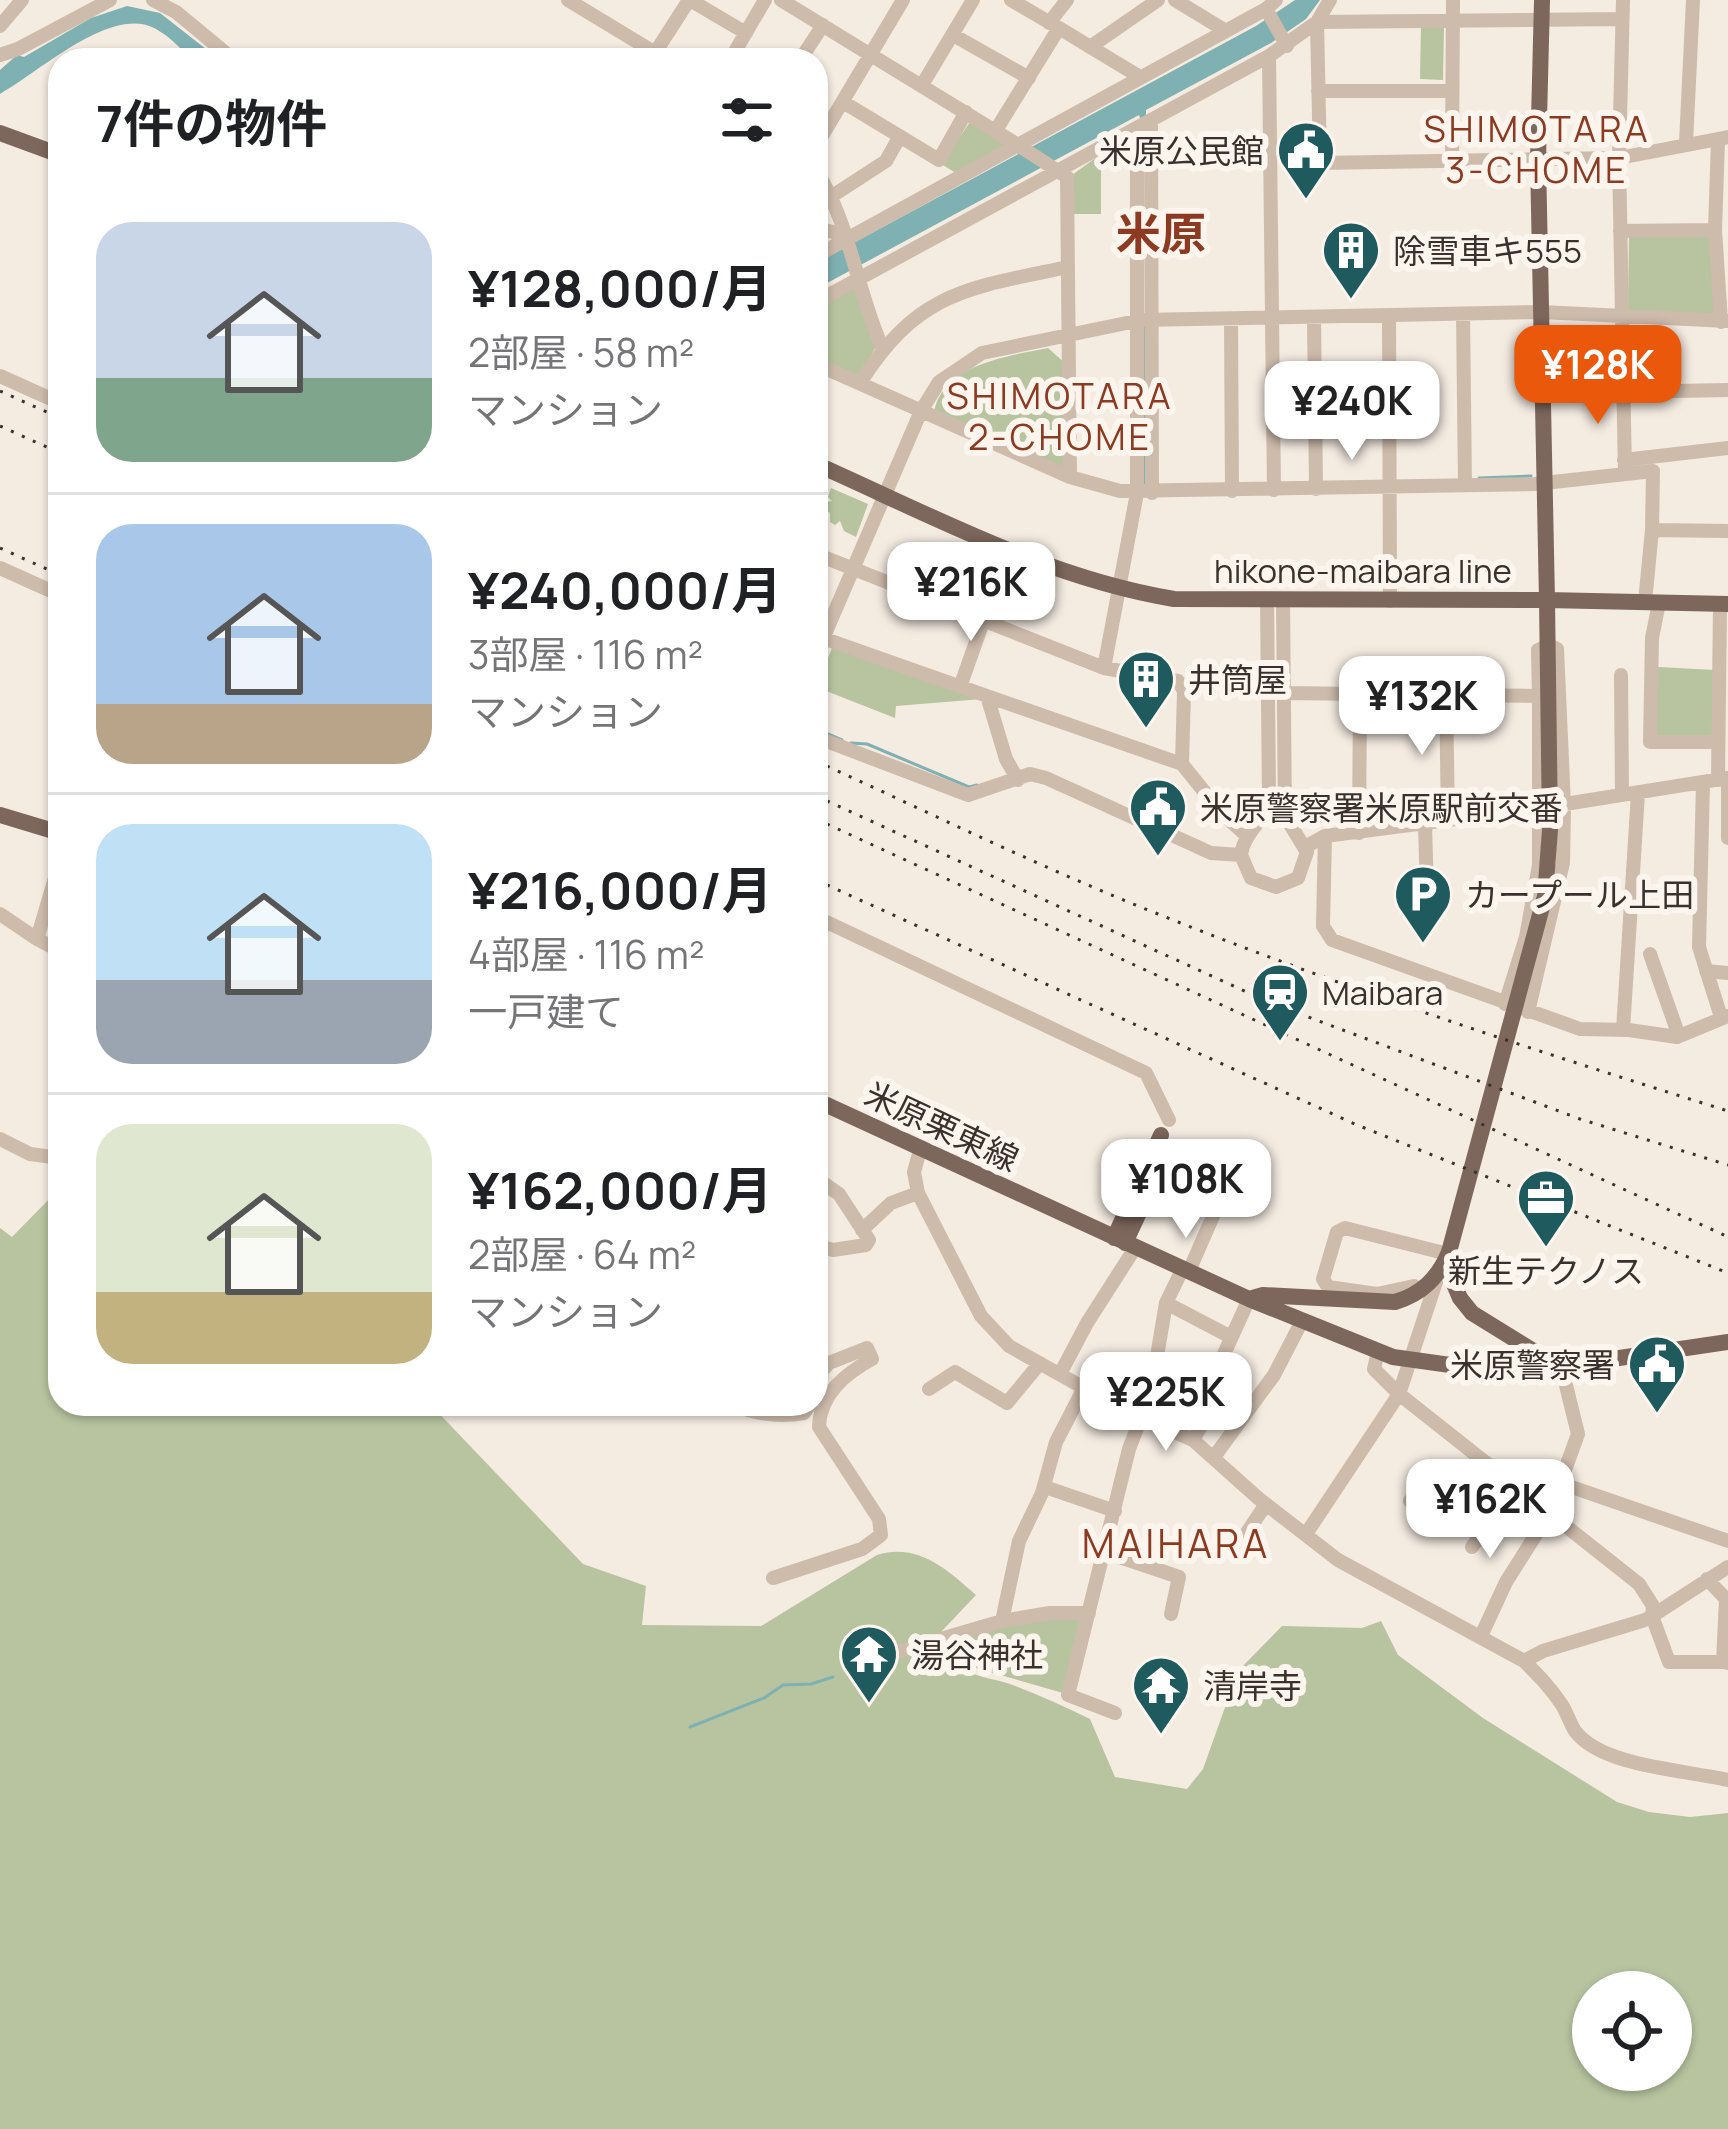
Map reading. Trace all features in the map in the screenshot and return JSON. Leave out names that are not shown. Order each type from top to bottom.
[{"type":"main road","points":[[1541,10],[1538,160],[1547,600],[1724,604]]},
{"type":"main road","points":[[0,133],[48,151]]},
{"type":"main road","name":"hikone-maibara line","points":[[828,469],[1067,575],[1120,590],[1174,598],[1547,600],[1552,804],[1541,918],[1442,1264]]},
{"type":"main road","points":[[0,815],[48,829]]},
{"type":"main road","name":"米原栗東線","points":[[828,1106],[1249,1299],[1378,1352],[1493,1371],[1562,1369],[1728,1342]]},
{"type":"main road","points":[[1124,1243],[1165,1128]]},
{"type":"main road","points":[[1124,1243],[1164,1159],[1173,1154]]},
{"type":"main road","points":[[1249,1299],[1263,1295],[1395,1302],[1432,1281],[1442,1264]]},
{"type":"main road","points":[[1442,1264],[1465,1306],[1562,1369]]},
{"type":"street","points":[[0,26],[22,0]]},
{"type":"street","points":[[0,55],[110,0]]},
{"type":"street","points":[[153,0],[176,12],[220,48]]},
{"type":"street","points":[[568,0],[643,48]]},
{"type":"street","points":[[661,48],[690,0],[746,33]]},
{"type":"street","points":[[737,48],[765,0]]},
{"type":"street","points":[[782,0],[1067,177],[1070,477]]},
{"type":"street","points":[[922,85],[973,0]]},
{"type":"street","points":[[1011,0],[1140,77]]},
{"type":"street","points":[[997,130],[1067,0]]},
{"type":"street","points":[[1090,47],[1158,0]]},
{"type":"street","points":[[1175,0],[1226,31]]},
{"type":"street","points":[[828,294],[1270,56],[1317,22],[1330,0]]},
{"type":"street","points":[[1452,160],[1453,0]]},
{"type":"street","points":[[1623,0],[1618,158],[1625,466]]},
{"type":"street","points":[[1686,142],[1693,0]]},
{"type":"street","points":[[828,126],[899,1]]},
{"type":"street","points":[[828,249],[1271,8],[1284,42]]},
{"type":"street","points":[[1317,22],[1451,20],[1541,10],[1621,19]]},
{"type":"street","points":[[828,620],[921,410],[939,382],[982,353],[1144,320],[1541,313],[1725,322],[1715,230],[1723,138],[1618,158],[1320,163],[1317,22]]},
{"type":"street","points":[[808,48],[823,25]]},
{"type":"street","points":[[953,34],[1029,77]]},
{"type":"street","points":[[1270,56],[1274,485]]},
{"type":"street","points":[[1318,92],[1449,91]]},
{"type":"street","points":[[843,101],[939,160],[966,112]]},
{"type":"street","points":[[1104,668],[1147,489],[1143,124]]},
{"type":"street","points":[[832,196],[886,160],[900,136]]},
{"type":"street","points":[[828,190],[882,347]]},
{"type":"street","points":[[1620,231],[1715,230]]},
{"type":"street","points":[[828,232],[847,239]]},
{"type":"street","points":[[860,383],[882,347],[913,317],[953,294],[1068,267]]},
{"type":"street","points":[[1463,314],[1465,480]]},
{"type":"street","points":[[1389,315],[1390,601]]},
{"type":"street","points":[[1314,317],[1315,484]]},
{"type":"street","points":[[1231,319],[1232,487]]},
{"type":"street","points":[[828,369],[1070,477],[1147,489],[1465,480],[1544,483],[1728,448]]},
{"type":"street","points":[[0,376],[48,398]]},
{"type":"street","points":[[1622,392],[1728,390]]},
{"type":"street","points":[[1625,466],[1654,471],[1650,742],[1718,742]]},
{"type":"street","points":[[1652,530],[1728,532]]},
{"type":"street","points":[[828,559],[1104,668],[1178,681],[1184,691],[1182,764]]},
{"type":"street","points":[[0,568],[48,590]]},
{"type":"street","points":[[1275,600],[1286,816],[1305,847],[1303,871],[1284,886],[1258,883],[1246,872],[1241,855],[1267,810],[1269,797],[1275,600]]},
{"type":"street","points":[[1724,604],[1718,742],[1728,838]]},
{"type":"street","points":[[960,687],[982,622]]},
{"type":"street","points":[[828,640],[1182,764],[1220,811],[1252,831],[1291,826]]},
{"type":"street","points":[[1528,1012],[1563,863],[1539,696],[1538,650],[1549,645]]},
{"type":"street","points":[[1621,675],[1630,794],[1623,1030]]},
{"type":"street","points":[[1283,693],[1539,696]]},
{"type":"street","points":[[1359,833],[1360,694]]},
{"type":"street","points":[[987,696],[1006,759],[1018,780]]},
{"type":"street","points":[[1446,696],[1448,820]]},
{"type":"street","points":[[828,742],[968,795],[1030,774],[1046,778],[1211,853],[1241,855]]},
{"type":"street","points":[[1305,847],[1325,836],[1719,780]]},
{"type":"street","points":[[1325,836],[1323,926],[1332,940],[1580,1029],[1679,1036],[1725,1017],[1699,947],[1719,780]]},
{"type":"street","points":[[1505,1004],[1534,900],[1552,804]]},
{"type":"street","points":[[1425,824],[1427,895]]},
{"type":"street","points":[[37,939],[48,902]]},
{"type":"street","points":[[0,914],[48,945]]},
{"type":"street","points":[[828,923],[1146,1073],[1165,1128]]},
{"type":"street","points":[[1650,954],[1679,1036]]},
{"type":"street","points":[[1706,971],[1728,973]]},
{"type":"street","points":[[0,1139],[30,1154],[48,1156]]},
{"type":"street","points":[[920,1150],[914,1172],[919,1193],[981,1316],[1009,1346],[1193,1440],[1338,1560],[1524,1661],[1545,1681],[1576,1733],[1587,1740],[1642,1767],[1678,1768],[1728,1780]]},
{"type":"street","points":[[1115,1713],[1068,1695],[1129,1449],[1151,1392],[1166,1303],[1231,1175]]},
{"type":"street","points":[[828,1186],[839,1194],[869,1240],[866,1245],[828,1249]]},
{"type":"street","points":[[862,1230],[891,1203],[919,1193]]},
{"type":"street","points":[[1306,1534],[1399,1394],[1461,1200]]},
{"type":"street","points":[[1340,1228],[1442,1264],[1402,1291],[1377,1294],[1324,1285],[1340,1228]]},
{"type":"street","points":[[1060,1374],[1124,1243]]},
{"type":"street","points":[[1193,1440],[1205,1419],[1209,1387],[1249,1299]]},
{"type":"street","points":[[1166,1303],[1231,1337]]},
{"type":"street","points":[[1214,1457],[1274,1376],[1302,1321]]},
{"type":"street","points":[[828,1364],[867,1348],[872,1359],[840,1381],[828,1400]]},
{"type":"street","points":[[1378,1352],[1374,1369],[1399,1394],[1639,1585],[1653,1606],[1652,1616],[1669,1662],[1725,1663],[1726,1599],[1707,1579]]},
{"type":"street","points":[[929,1389],[955,1372],[1006,1402],[1040,1363]]},
{"type":"street","points":[[1481,1636],[1506,1582],[1550,1514],[1579,1434],[1562,1369]]},
{"type":"street","points":[[1002,1621],[1019,1541],[1045,1486],[1056,1442],[1084,1388]]},
{"type":"street","points":[[772,1578],[862,1549],[881,1535],[879,1520],[819,1427],[820,1416]]},
{"type":"street","points":[[1441,1518],[1480,1460]]},
{"type":"street","points":[[1410,1501],[1414,1503],[1423,1482],[1456,1496]]},
{"type":"street","points":[[1563,1484],[1728,1540]]},
{"type":"street","points":[[1045,1486],[1114,1511]]},
{"type":"street","points":[[1472,1547],[1515,1487]]},
{"type":"street","points":[[1234,1552],[1266,1504]]},
{"type":"street","points":[[1105,1552],[1179,1577],[1171,1614]]},
{"type":"street","points":[[1524,1661],[1652,1616],[1728,1567]]},
{"type":"street","points":[[873,1659],[1002,1621],[1089,1613]]},
{"type":"green space","points":[[1421,25],[1444,26],[1443,80],[1420,79]]},
{"type":"green space","points":[[970,122],[1006,143],[1003,152],[956,173],[941,164]]},
{"type":"green space","points":[[1101,154],[1101,214],[1071,214],[1072,175]]},
{"type":"green space","points":[[1629,236],[1712,237],[1715,315],[1628,310]]},
{"type":"green space","points":[[858,286],[877,345],[859,376],[828,365],[828,302]]},
{"type":"green space","points":[[1048,348],[1066,364],[1064,467],[934,412],[940,396],[963,373],[997,359]]},
{"type":"green space","points":[[831,488],[868,504],[856,537],[844,531],[840,521],[830,522],[828,502],[832,501],[828,497]]},
{"type":"green space","points":[[832,648],[982,699],[896,706],[895,718],[828,692]]},
{"type":"green space","points":[[1658,667],[1715,670],[1714,736],[1654,733]]},
{"type":"green space","points":[[48,1200],[48,1416],[441,1416],[583,1564],[646,1586],[642,1625],[761,1626],[877,1555],[918,1555],[942,1567],[976,1595],[941,1632],[955,1666],[1090,1719],[1115,1777],[1187,1789],[1203,1769],[1238,1671],[1282,1626],[1362,1628],[1381,1621],[1398,1655],[1483,1718],[1617,1802],[1690,1817],[1728,1813],[1728,2129],[0,2129],[0,1228],[12,1237]]},
{"type":"green space","points":[[1056,1615],[1081,1620],[1063,1693],[969,1666],[957,1656],[952,1643],[999,1627]]},
{"type":"water","points":[[1295,0],[1320,0],[1306,19],[1271,43],[1146,110],[1146,116],[1139,115],[828,283],[828,257],[1256,26]]},
{"type":"water","points":[[127,6],[160,13],[205,48],[182,48],[154,28],[117,26],[70,48],[48,48],[48,63],[0,94],[0,70],[17,55],[24,57],[91,18]]},
{"type":"waterway","points":[[1144,325],[1145,483]]},
{"type":"waterway","points":[[1479,478],[1531,476]]},
{"type":"waterway","points":[[828,734],[842,740]]},
{"type":"waterway","points":[[851,743],[867,744],[969,787],[977,785]]},
{"type":"waterway","points":[[690,1727],[764,1698],[783,1685],[833,1677]]},
{"type":"railway","points":[[0,391],[48,413]]},
{"type":"railway","points":[[0,426],[48,448]]},
{"type":"railway","points":[[0,548],[48,570]]},
{"type":"railway","points":[[828,766],[1072,878],[1228,942],[1441,1018],[1728,1111]]},
{"type":"railway","points":[[828,801],[1271,1003],[1580,1119],[1728,1165]]},
{"type":"railway","points":[[828,824],[1728,1237]]},
{"type":"railway","points":[[828,885],[1357,1125],[1728,1273]]},
{"type":"place","name":"米原公民館","points":[[1306,201]]},
{"type":"place","name":"除雪車キ555","points":[[1351,301]]},
{"type":"place","name":"井筒屋","points":[[1146,730]]},
{"type":"place","name":"米原警察署米原駅前交番","points":[[1158,858]]},
{"type":"place","name":"カープール上田","points":[[1423,945]]},
{"type":"place","name":"Maibara","points":[[1280,1043]]},
{"type":"place","name":"新生テクノス","points":[[1546,1249]]},
{"type":"place","name":"米原警察署","points":[[1657,1415]]},
{"type":"place","name":"湯谷神社","points":[[869,1705]]},
{"type":"place","name":"清岸寺","points":[[1161,1736]]},
{"type":"district","name":"SHIMOTARA 3-CHOME","points":[[1537,148]]},
{"type":"district","name":"米原","points":[[1161,233]]},
{"type":"district","name":"SHIMOTARA 2-CHOME","points":[[1060,416]]},
{"type":"district","name":"MAIHARA","points":[[1176,1543]]}]
